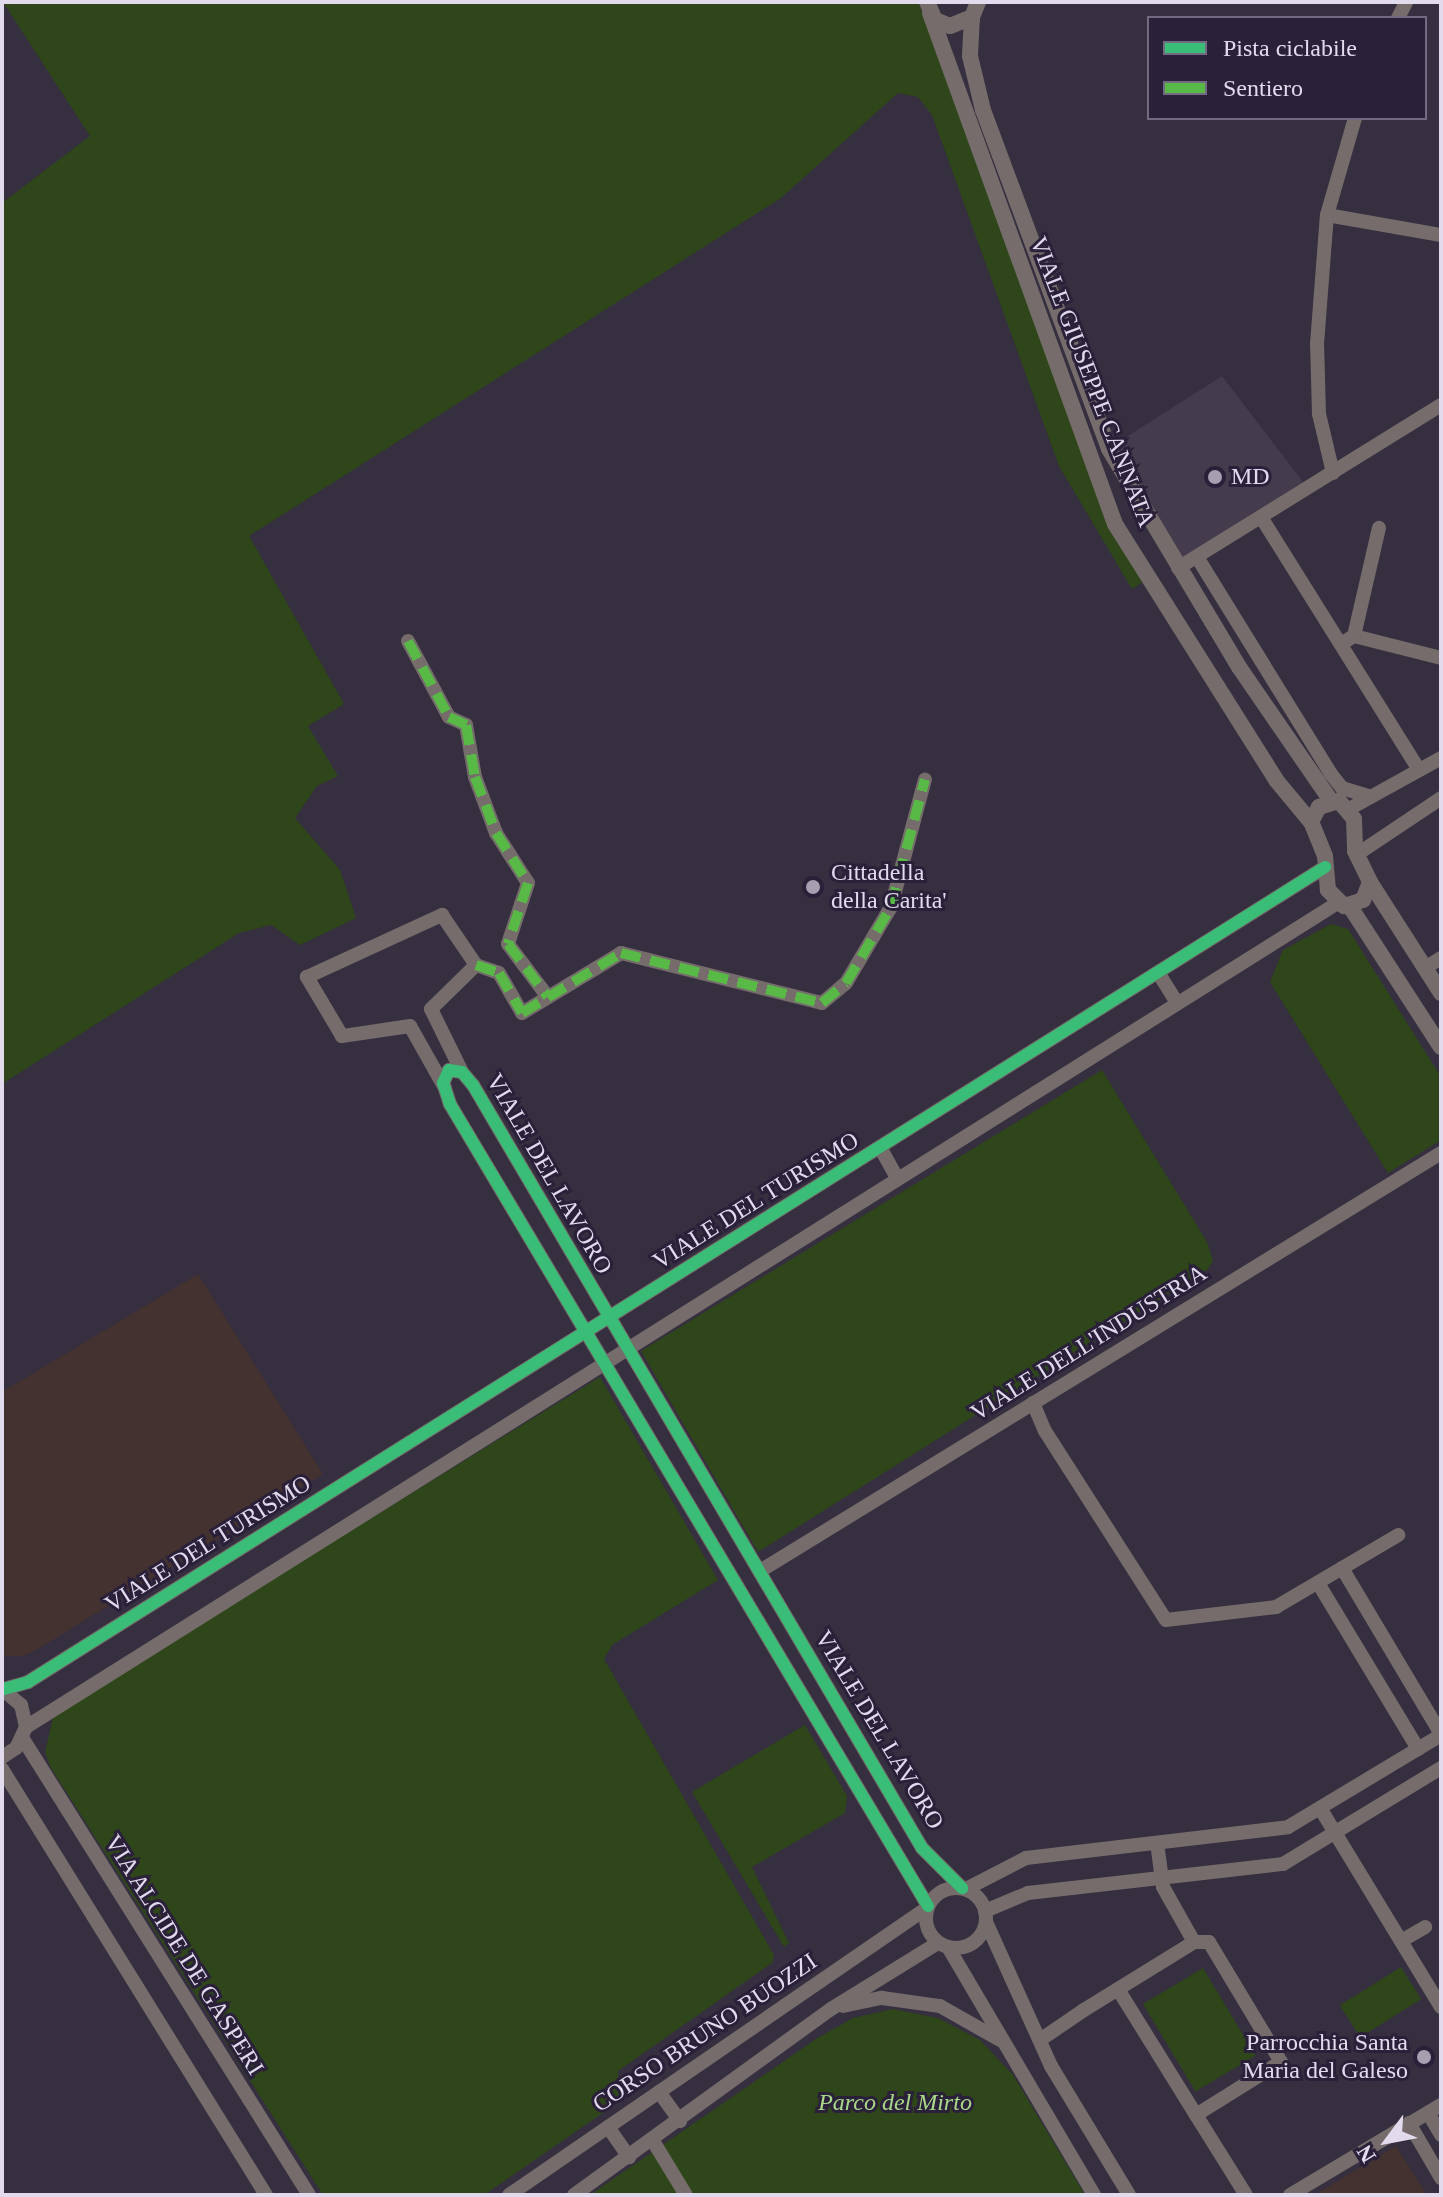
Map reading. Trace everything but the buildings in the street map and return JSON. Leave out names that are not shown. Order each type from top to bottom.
[{"type":"street","points":[[928,8],[950,26],[977,8]]},
{"type":"street","name":"VIALE GIUSEPPE CANNATA","points":[[928,8],[1115,524],[1276,780],[1311,822],[1325,867],[1328,890],[1344,904],[1441,1047]]},
{"type":"street","name":"VIALE GIUSEPPE CANNATA","points":[[977,8],[970,56],[983,110],[1109,449],[1178,568],[1292,751],[1331,801],[1349,809]]},
{"type":"street","points":[[1333,473],[1319,414],[1317,344],[1327,215],[1354,120]]},
{"type":"street","points":[[1327,215],[1441,235]]},
{"type":"street","points":[[1178,568],[1441,405]]},
{"type":"street","points":[[1261,517],[1418,768]]},
{"type":"street","points":[[1341,644],[1354,636],[1379,528]]},
{"type":"street","points":[[1197,557],[1331,774],[1342,788],[1371,797]]},
{"type":"street","points":[[1354,636],[1441,658]]},
{"type":"street","points":[[408,641],[449,717],[466,725],[475,777],[496,833],[528,883],[508,944],[548,997]]},
{"type":"street","points":[[1441,758],[1418,768],[1349,809],[1356,855],[1441,993]]},
{"type":"street","points":[[476,965],[499,973],[522,1013],[621,953],[822,1003],[846,983],[891,907],[925,779]]},
{"type":"street","points":[[1356,855],[1441,798]]},
{"type":"street","points":[[1311,822],[1319,807],[1331,801]]},
{"type":"street","name":"VIALE DEL TURISMO","points":[[3,1689],[28,1682],[587,1334],[1325,867]]},
{"type":"street","points":[[2,1757],[24,1733],[603,1361],[616,1359],[626,1348],[1176,1001],[1344,904],[1363,900],[1370,882]]},
{"type":"street","name":"VIALE DEL LAVORO","points":[[927,1907],[587,1334],[410,1026],[342,1036],[307,977],[442,915],[476,965],[431,1009],[462,1072],[609,1320],[621,1332],[626,1348],[922,1848],[964,1889]]},
{"type":"street","points":[[1425,968],[1441,958]]},
{"type":"street","points":[[1159,974],[1176,1001]]},
{"type":"street","name":"VIALE DEL LAVORO","points":[[445,1089],[449,1070],[462,1072]]},
{"type":"street","points":[[881,1149],[897,1178]]},
{"type":"street","name":"VIALE DELL'INDUSTRIA","points":[[760,1571],[1441,1153]]},
{"type":"street","points":[[1033,1403],[1045,1431],[1166,1620],[1276,1607],[1398,1535]]},
{"type":"street","points":[[1094,2195],[943,1945],[927,1927],[927,1907],[942,1891],[964,1889],[1026,1858],[1288,1827],[1441,1734],[1342,1568]]},
{"type":"street","points":[[1318,1583],[1418,1749]]},
{"type":"street","name":"VIA ALCIDE DE GASPERI","points":[[3,1689],[21,1705],[24,1733],[309,2195]]},
{"type":"street","points":[[574,2195],[653,2141],[831,2009],[943,1945],[968,1946],[986,1917],[1028,1893],[1283,1864],[1441,1768]]},
{"type":"street","points":[[2,1769],[266,2195]]},
{"type":"street","points":[[1320,1808],[1441,2007]]},
{"type":"street","points":[[1157,1843],[1160,1878],[1194,1942]]},
{"type":"street","points":[[964,1889],[986,1917],[1040,2040],[1129,2195]]},
{"type":"street","name":"CORSO BRUNO BUOZZI","points":[[509,2195],[927,1907]]},
{"type":"street","points":[[1401,1941],[1425,1927]]},
{"type":"street","points":[[1040,2040],[1194,1942],[1209,1942],[1281,2062],[1196,2115]]},
{"type":"street","points":[[1118,1989],[1246,2195]]},
{"type":"street","points":[[831,2009],[882,1998],[911,2000],[940,2006],[1003,2042]]},
{"type":"street","points":[[659,2092],[680,2121]]},
{"type":"street","points":[[1290,2195],[1434,2109],[1441,2135]]},
{"type":"street","points":[[1409,2123],[1441,2178]]},
{"type":"street","points":[[608,2127],[629,2157]]},
{"type":"street","points":[[653,2141],[686,2195]]},
{"type":"shaded area","points":[[1222,376],[1303,482],[1180,559],[1117,443]]},
{"type":"shaded area","points":[[198,1274],[323,1474],[38,1649],[23,1656],[2,1656],[2,1392]]},
{"type":"shaded area","points":[[1396,2146],[1427,2195],[1314,2195]]},
{"type":"green space","points":[[3,2],[918,2],[1144,581],[1132,589],[1059,466],[932,115],[918,97],[898,93],[781,198],[249,536],[344,704],[308,726],[338,776],[317,786],[295,818],[340,870],[356,918],[300,945],[271,925],[239,933],[2,1084],[2,203],[90,136]]},
{"type":"green space","points":[[1331,924],[1348,929],[1441,1077],[1441,1140],[1388,1173],[1270,982],[1283,950]]},
{"type":"green space","points":[[1102,1070],[1207,1242],[1213,1261],[1208,1269],[758,1552],[641,1351]]},
{"type":"green space","points":[[600,1377],[718,1580],[612,1645],[604,1659],[774,1955],[772,1963],[618,2071],[620,2101],[484,2195],[323,2195],[51,1768],[45,1752],[54,1714]]},
{"type":"green space","points":[[805,1725],[847,1796],[845,1813],[752,1867],[789,1943],[784,1947],[692,1792]]},
{"type":"green space","points":[[1401,1967],[1421,1999],[1360,2037],[1340,2005]]},
{"type":"green space","points":[[1203,1968],[1256,2055],[1196,2091],[1143,2004]]},
{"type":"green space","name":"Parco del Mirto","points":[[893,2009],[938,2018],[980,2040],[1013,2075],[1085,2195],[590,2195],[816,2039],[853,2018]]},
{"type":"marked path","points":[[408,641],[449,717],[466,725],[475,777],[496,833],[528,883],[508,944],[548,997]]},
{"type":"marked path","points":[[476,965],[499,973],[522,1013],[621,953],[822,1003],[846,983],[891,907],[925,779]]},
{"type":"cycle path","points":[[4,1689],[28,1682],[1325,867]]},
{"type":"cycle path","points":[[928,1906],[450,1104],[443,1083],[449,1070],[462,1072],[473,1085],[922,1848],[962,1888]]},
{"type":"place","name":"MD","points":[[1215,477]]},
{"type":"place","name":"Cittadella della Carita'","points":[[813,887]]},
{"type":"place","name":"Parrocchia Santa Maria del Galeso","points":[[1424,2057]]}]
